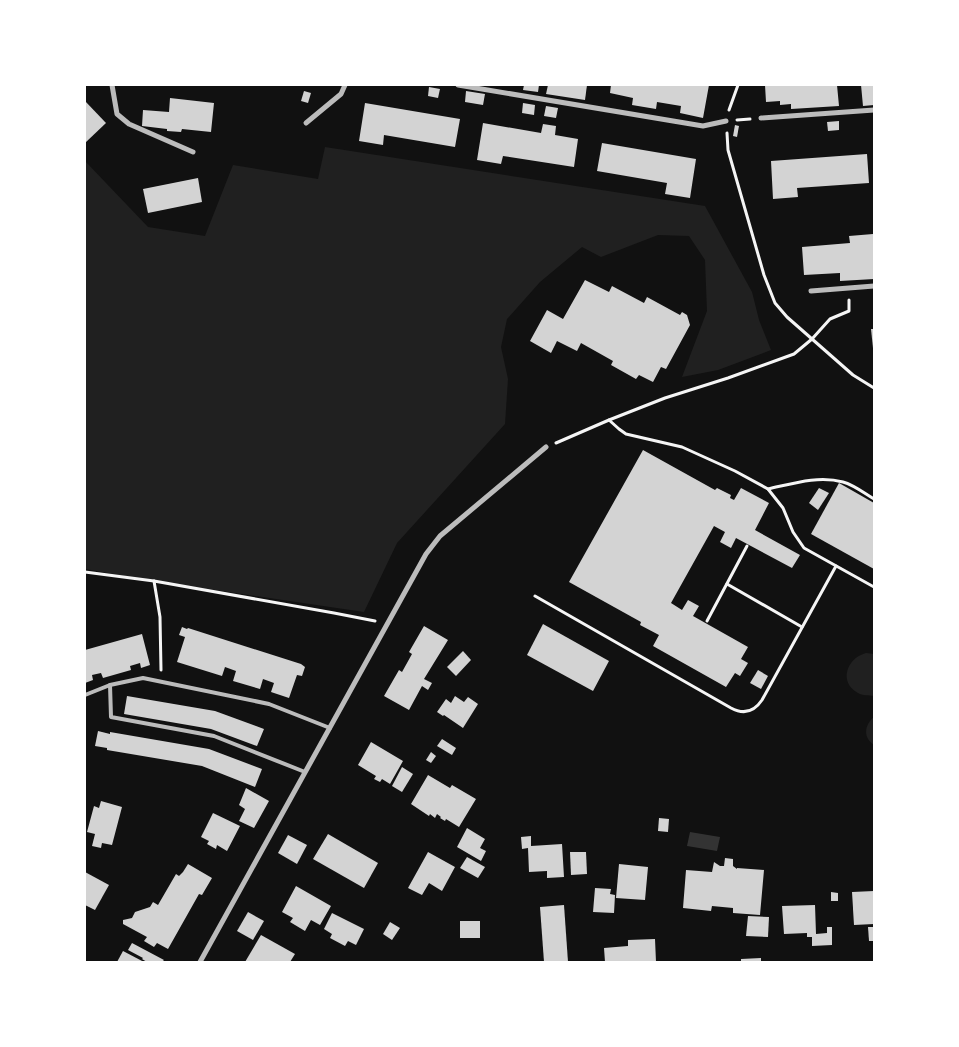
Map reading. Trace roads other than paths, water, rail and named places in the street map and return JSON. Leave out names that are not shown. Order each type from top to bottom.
[{"type":"street","points":[[112,85],[117,114],[130,124],[193,152]]},
{"type":"street","points":[[306,123],[341,94],[345,85]]},
{"type":"street","points":[[458,85],[704,126],[726,121]]},
{"type":"street","points":[[761,118],[874,110]]},
{"type":"street","points":[[811,291],[874,286]]},
{"type":"street","points":[[200,962],[426,554],[440,536],[546,447]]},
{"type":"lane","points":[[85,695],[110,685],[143,678],[269,704],[330,728]]},
{"type":"lane","points":[[110,685],[111,717],[214,736],[305,772]]}]
